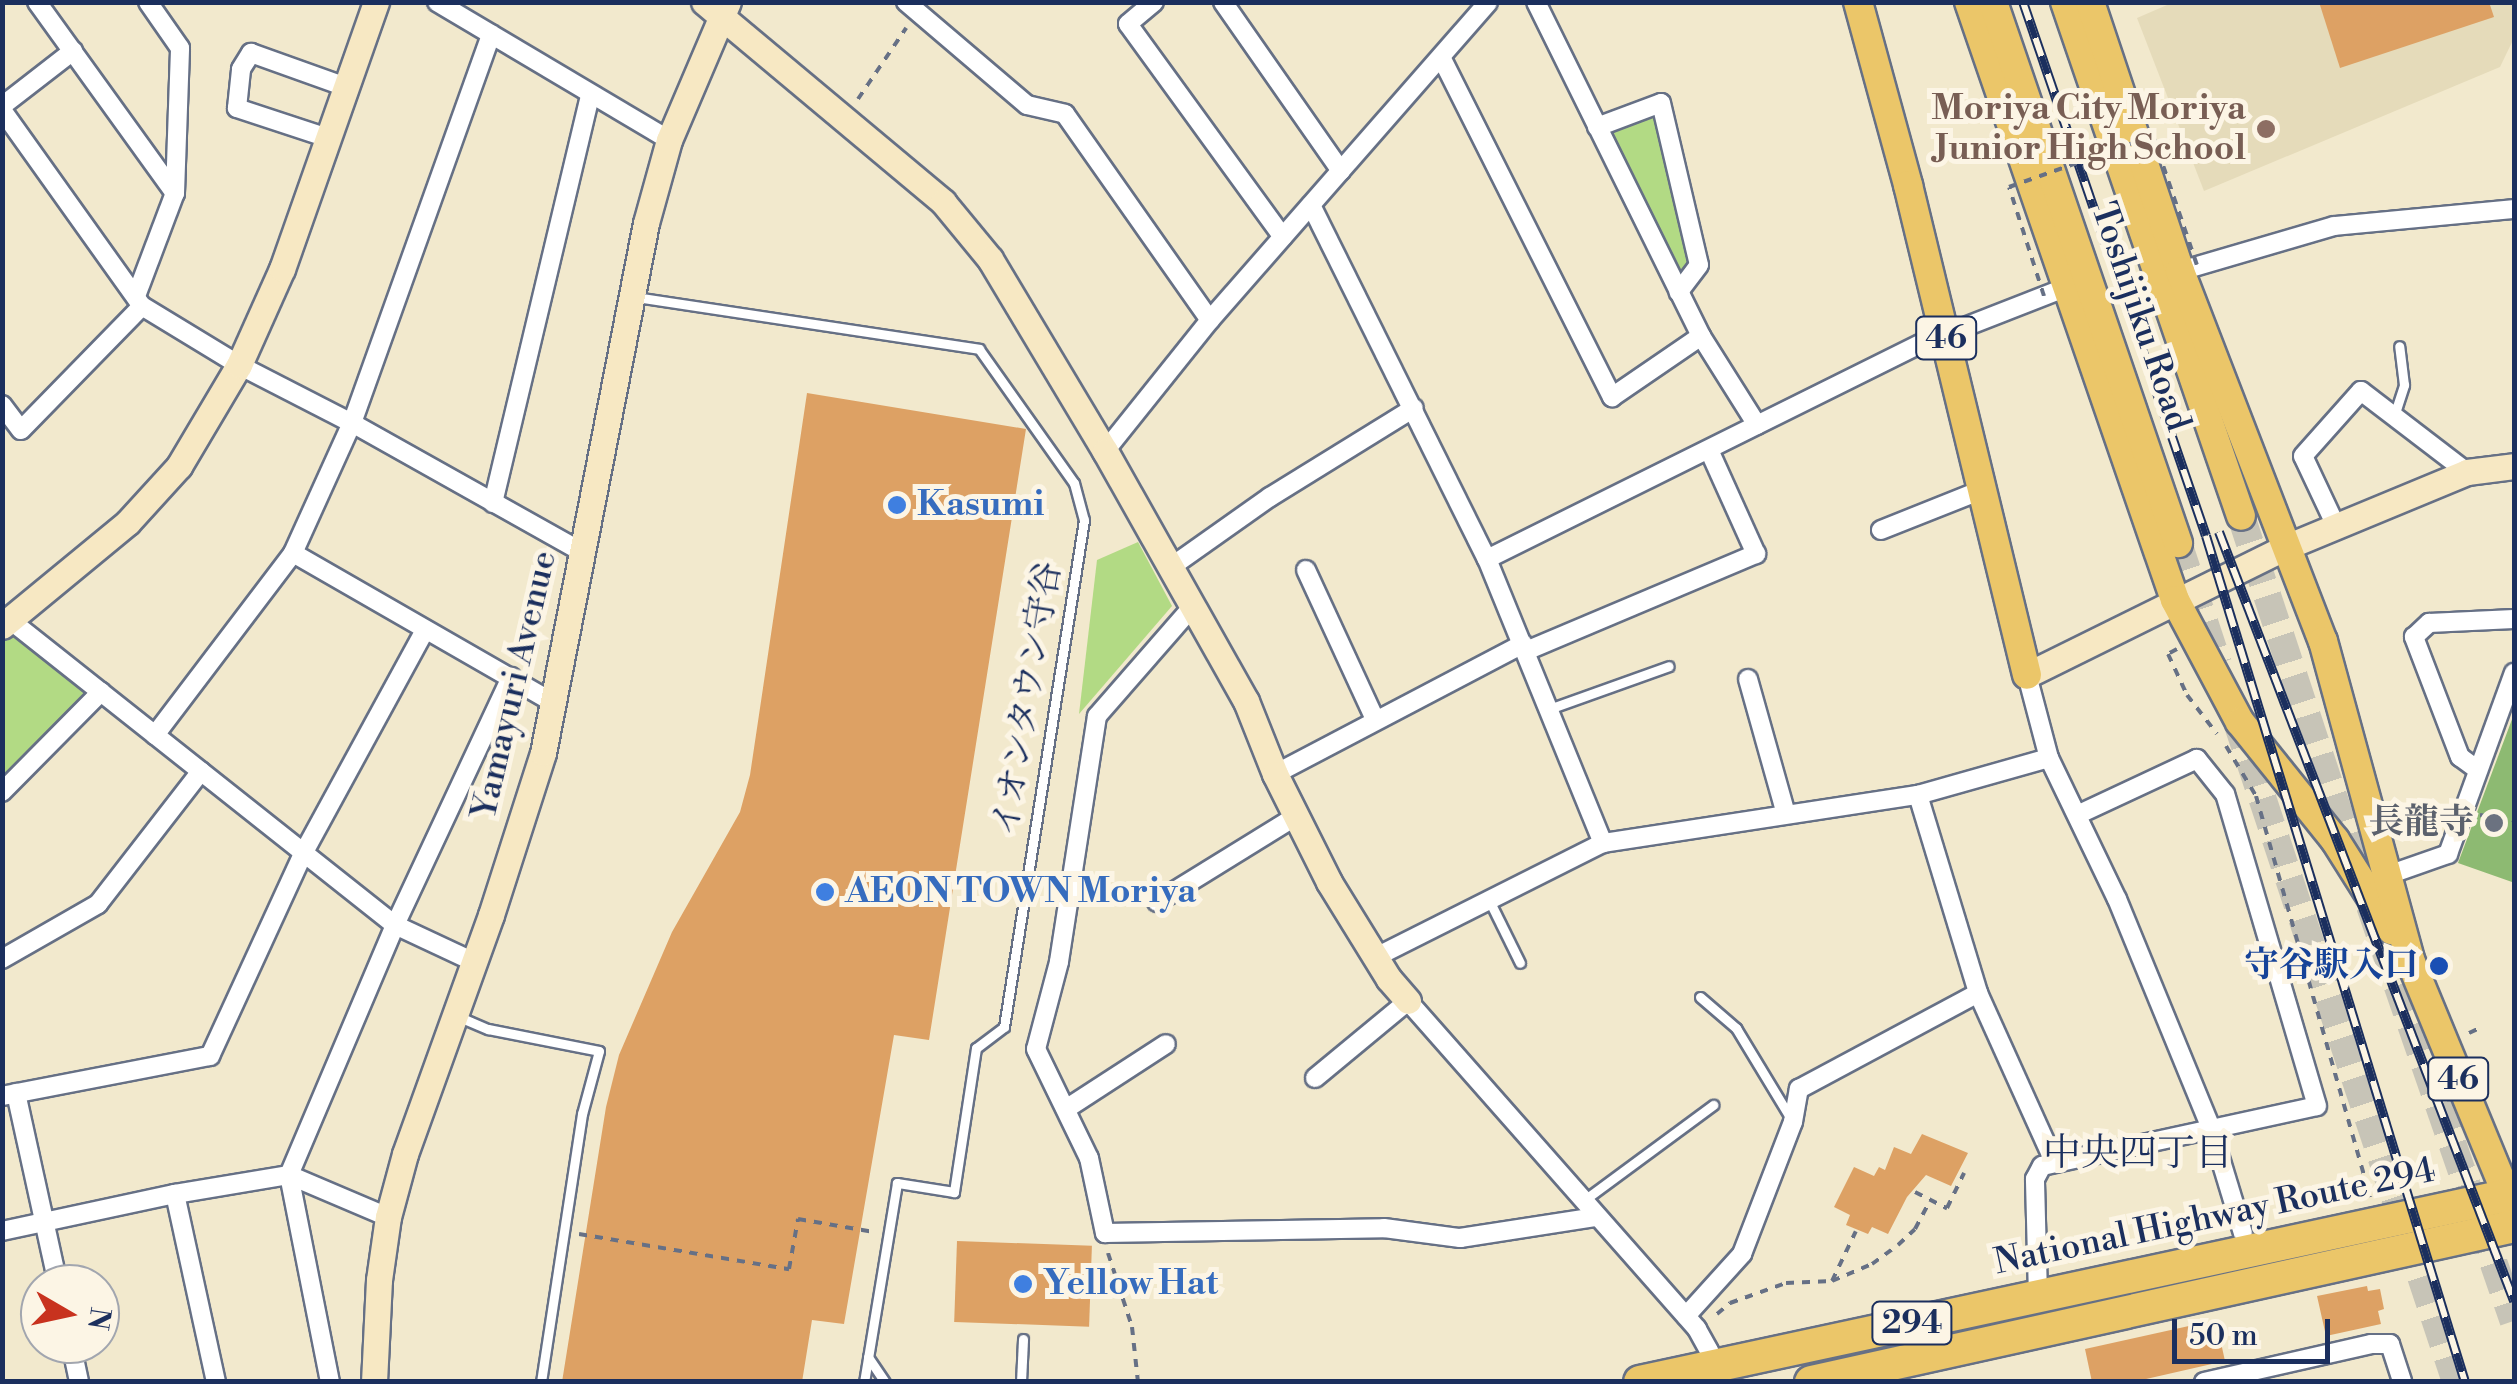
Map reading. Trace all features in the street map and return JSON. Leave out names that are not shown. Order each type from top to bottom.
[{"type":"highway","name":"National Highway Route 294","points":[[1640,1382],[1708,1374],[2038,1296],[2513,1207]]},
{"type":"highway","name":"National Highway Route 294","points":[[1811,1382],[2513,1207]]},
{"type":"main road","name":"46","points":[[1858,2],[1984,489],[2027,675]]},
{"type":"main road","name":"46","points":[[1968,2],[2055,292],[2176,600],[2240,722],[2335,840],[2411,962]]},
{"type":"main road","name":"Toshijiku Road","points":[[1993,2],[2178,542]]},
{"type":"main road","name":"Toshijiku Road","points":[[2065,2],[2241,516]]},
{"type":"main road","name":"46","points":[[2090,2],[2323,641],[2411,962],[2513,1207]]},
{"type":"street","points":[[38,2],[175,193]]},
{"type":"street","points":[[2,405],[21,430],[139,301],[175,193],[180,48],[148,2]]},
{"type":"street","points":[[376,2],[282,269],[239,365],[166,480],[128,522],[6,623],[101,692],[395,925],[474,962]]},
{"type":"street","points":[[437,2],[670,140]]},
{"type":"street","points":[[1154,2],[1128,24],[1283,237]]},
{"type":"street","points":[[1223,2],[1341,170]]},
{"type":"street","points":[[1105,450],[1210,320],[1488,2]]},
{"type":"street","points":[[1536,2],[1701,336],[1757,425]]},
{"type":"street","points":[[717,7],[943,202],[990,259],[1105,450],[1246,701],[1296,816],[1330,882],[1389,979],[1691,1322],[1709,1351],[1708,1374]]},
{"type":"street","name":"Yamayuri Avenue","points":[[374,1382],[379,1280],[388,1217],[405,1154],[526,810],[554,703],[628,296],[670,140],[717,7]]},
{"type":"street","points":[[911,7],[1027,105],[1064,114],[1210,320]]},
{"type":"street","points":[[155,735],[294,552],[352,423],[492,34]]},
{"type":"street","points":[[72,51],[2,108],[139,301],[239,365],[352,423],[582,552]]},
{"type":"street","points":[[328,138],[237,108],[241,69],[251,53],[346,87]]},
{"type":"street","points":[[1441,57],[1612,397],[1701,336]]},
{"type":"street","points":[[494,503],[590,96]]},
{"type":"street","points":[[1597,126],[1661,103],[1699,266],[1679,292]]},
{"type":"street","points":[[1311,204],[1487,559],[1603,843]]},
{"type":"street","points":[[2189,268],[2334,226],[2514,209]]},
{"type":"street","points":[[1487,559],[1922,344],[1946,338],[2055,292]]},
{"type":"street","points":[[2336,526],[2304,456],[2361,391],[2467,472]]},
{"type":"street","points":[[1171,568],[1270,497],[1414,408]]},
{"type":"street","points":[[1275,774],[1374,719],[1524,647],[1756,554],[1710,452]]},
{"type":"street","points":[[2243,1233],[2212,1128],[2118,899],[2049,758],[2027,675],[2286,547],[2467,472],[2514,466]]},
{"type":"street","points":[[1881,530],[1984,489]]},
{"type":"street","points":[[294,552],[554,703]]},
{"type":"street","points":[[1306,570],[1374,719]]},
{"type":"street","points":[[1192,606],[1097,716],[1059,962],[1036,1049],[1090,1158],[1105,1234],[1384,1228],[1460,1238],[1596,1216]]},
{"type":"street","points":[[2478,770],[2460,757],[2414,637],[2429,623],[2514,619]]},
{"type":"street","points":[[53,1264],[9,1094],[210,1056],[304,852],[425,630]]},
{"type":"street","points":[[2388,875],[2448,854],[2514,673]]},
{"type":"street","points":[[330,1382],[288,1176],[395,925],[511,677]]},
{"type":"street","points":[[1748,679],[1786,814]]},
{"type":"street","points":[[2,792],[101,692]]},
{"type":"street","points":[[1378,956],[1603,843],[1918,795],[2049,758]]},
{"type":"street","points":[[2038,1296],[2035,1179],[2042,1166],[2317,1106],[2225,794],[2197,759],[2077,815]]},
{"type":"street","points":[[2,959],[98,904],[201,771]]},
{"type":"street","points":[[1918,795],[1978,993],[2054,1161]]},
{"type":"street","points":[[1156,902],[1296,816]]},
{"type":"street","points":[[1691,1322],[1742,1254],[1794,1122],[1800,1089],[1978,993]]},
{"type":"street","points":[[1315,1078],[1408,1001]]},
{"type":"street","points":[[1066,1109],[1166,1044]]},
{"type":"street","points":[[2,1231],[175,1194],[288,1176],[388,1217]]},
{"type":"street","points":[[175,1194],[216,1382]]},
{"type":"street","points":[[2204,1382],[2371,1344],[2390,1344],[2402,1382]]},
{"type":"lane","name":"イオンタウン守谷","points":[[628,296],[979,350],[1074,483],[1084,520],[1004,1027],[976,1048],[954,1192],[896,1184],[864,1382]]},
{"type":"lane","points":[[2394,416],[2404,385],[2399,346]]},
{"type":"lane","points":[[1549,709],[1669,666]]},
{"type":"lane","points":[[1488,898],[1520,963]]},
{"type":"lane","points":[[1700,997],[1736,1028],[1794,1122]]},
{"type":"lane","points":[[455,1015],[488,1029],[600,1051],[582,1114],[541,1382]]},
{"type":"lane","points":[[1583,1201],[1713,1105]]},
{"type":"lane","points":[[1021,1382],[1023,1339]]},
{"type":"lane","points":[[868,1357],[885,1382]]},
{"type":"path","points":[[845,120],[911,7]]},
{"type":"path","points":[[2055,292],[2009,188],[2154,136],[2189,268]]},
{"type":"path","points":[[2463,811],[2514,820]]},
{"type":"path","points":[[2467,1034],[2482,1027]]},
{"type":"path","points":[[1915,1192],[1948,1208],[1964,1172]]},
{"type":"path","points":[[1691,1322],[1786,1283],[1832,1281],[1872,1264],[1916,1229],[1930,1201]]},
{"type":"path","points":[[586,1236],[789,1269],[798,1220],[860,1230]]},
{"type":"path","points":[[1832,1281],[1856,1230]]},
{"type":"path","points":[[1105,1234],[1132,1327],[1138,1382]]},
{"type":"shaded area","name":"Moriya City Moriya Junior High School","points":[[2174,2],[2514,3],[2514,38],[2500,67],[2204,191],[2137,18]]},
{"type":"green space","points":[[1661,103],[1699,265],[1679,292],[1597,127]]},
{"type":"green space","points":[[1138,542],[1172,606],[1079,714],[1097,560]]},
{"type":"green space","points":[[2,626],[101,692],[3,792]]},
{"type":"green space","points":[[2514,714],[2514,888],[2512,882],[2458,863]]},
{"type":"building","points":[[2319,2],[2489,2],[2494,17],[2340,68]]},
{"type":"building","name":"AEON TOWN Moriya","points":[[807,393],[1026,429],[929,1040],[894,1035],[844,1324],[812,1320],[802,1382],[562,1382],[606,1107],[619,1055],[672,932],[740,812],[750,775]]},
{"type":"building","points":[[1922,1134],[1968,1153],[1951,1186],[1926,1175],[1907,1197],[1888,1234],[1872,1227],[1868,1234],[1846,1225],[1850,1215],[1834,1207],[1854,1167],[1874,1176],[1879,1167],[1885,1170],[1894,1147],[1911,1154]]},
{"type":"building","name":"Yellow Hat","points":[[957,1241],[1092,1246],[1089,1327],[954,1322]]},
{"type":"building","points":[[2367,1286],[2368,1291],[2380,1289],[2384,1309],[2378,1311],[2381,1324],[2326,1336],[2317,1296]]},
{"type":"building","points":[[2216,1320],[2225,1361],[2133,1382],[2092,1382],[2085,1349]]},
{"type":"tunnel","points":[[2241,516],[2356,866]]},
{"type":"tunnel","points":[[2178,543],[2218,664]]},
{"type":"tunnel","points":[[2236,719],[2456,1382]]},
{"type":"tunnel","points":[[2370,906],[2514,1321]]},
{"type":"railway","points":[[2023,2],[2206,536],[2465,1382]]},
{"type":"railway","points":[[2219,532],[2514,1301]]},
{"type":"place","name":"Moriya City Moriya Junior High School","points":[[2266,129]]},
{"type":"place","name":"Kasumi","points":[[897,505]]},
{"type":"place","name":"長龍寺","points":[[2494,823]]},
{"type":"place","name":"AEON TOWN Moriya","points":[[825,892]]},
{"type":"place","name":"守谷駅入口","points":[[2439,966]]},
{"type":"place","name":"Yellow Hat","points":[[1023,1284]]},
{"type":"district","name":"中央四丁目","points":[[2138,1154]]}]
